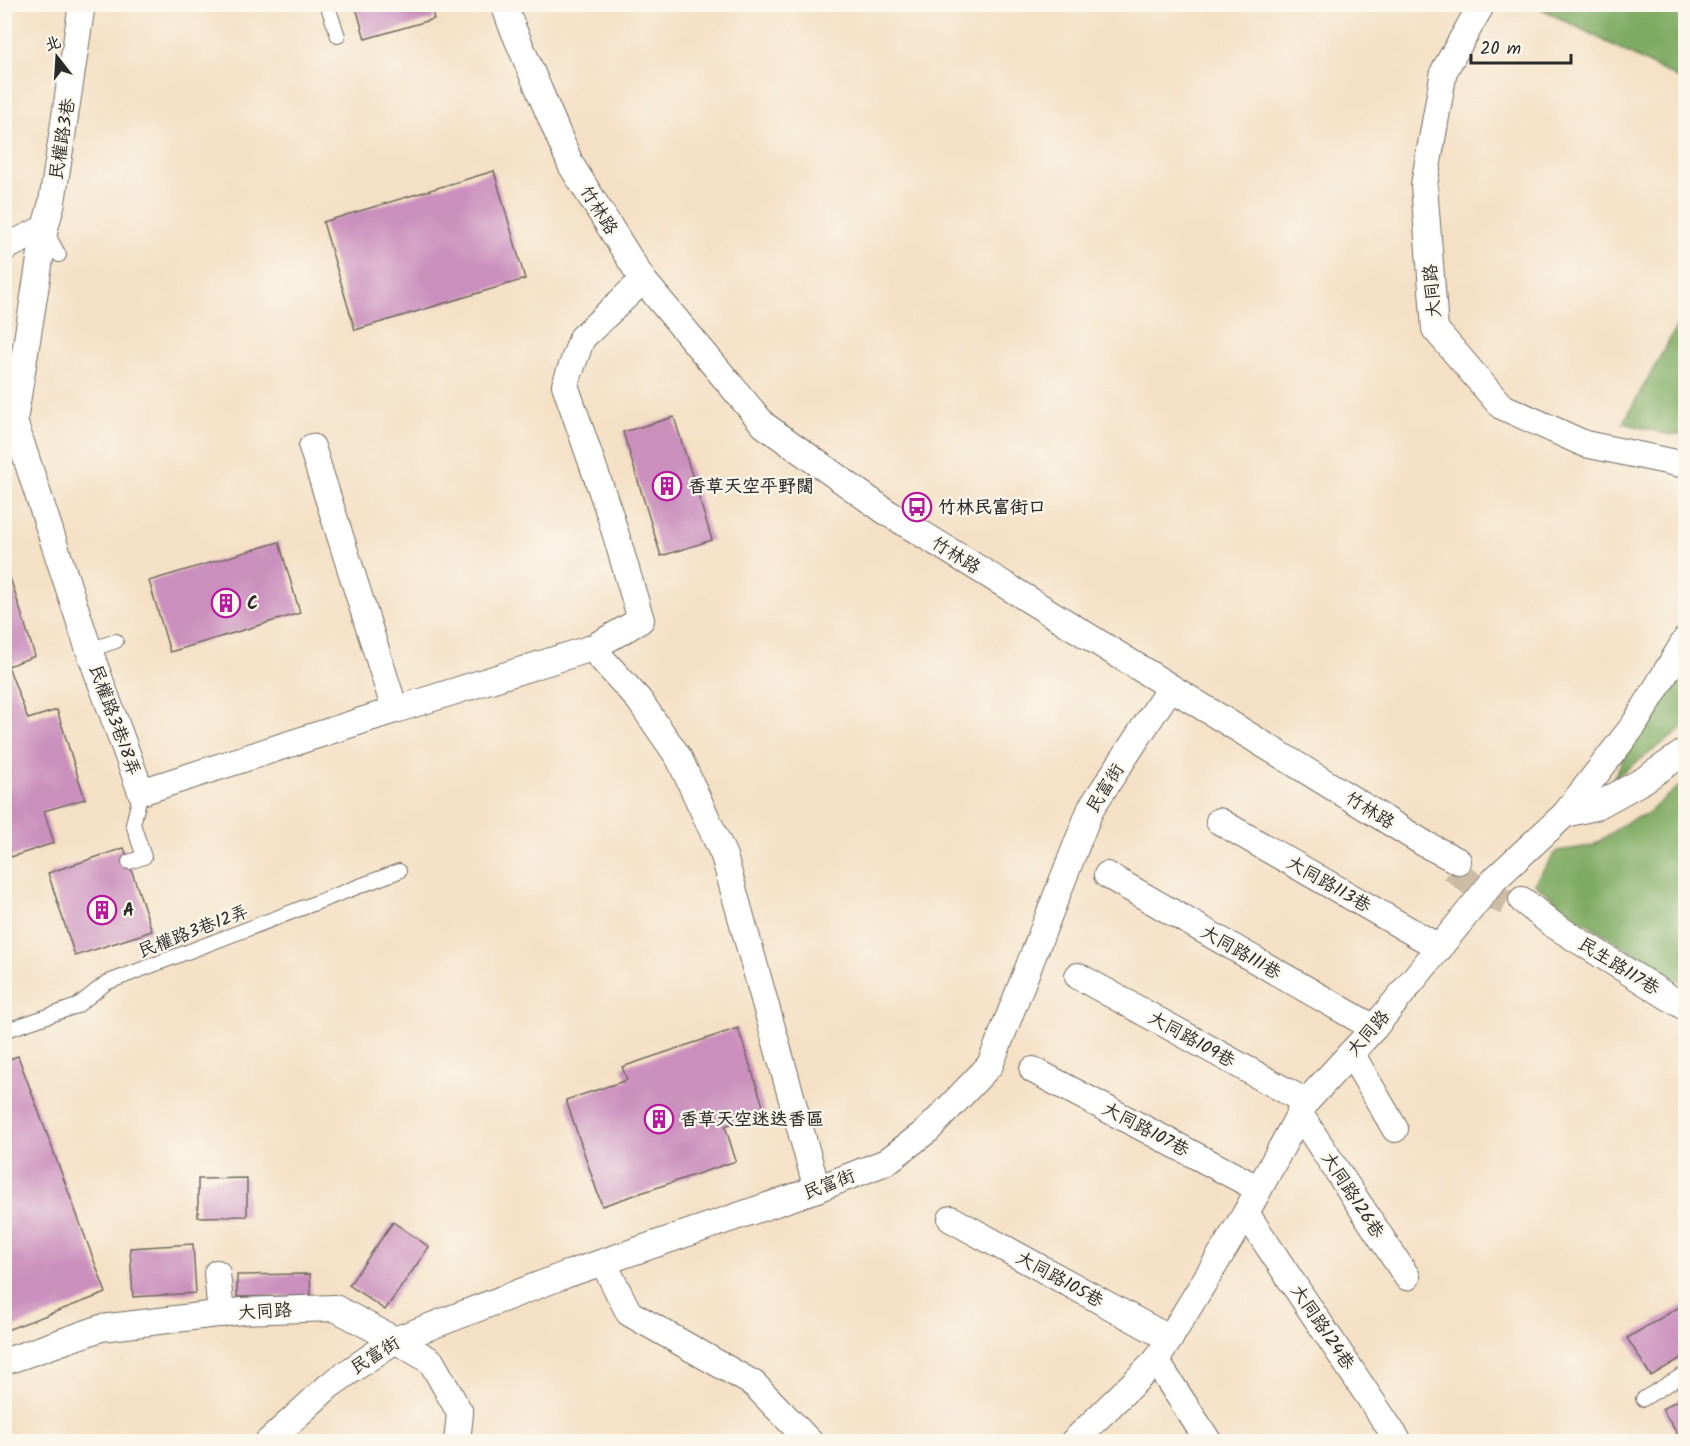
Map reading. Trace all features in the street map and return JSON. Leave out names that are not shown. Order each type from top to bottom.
[{"type":"street","name":"民權路3巷","points":[[45,228],[52,202],[82,4]]},
{"type":"street","name":"竹林路","points":[[504,4],[571,165],[643,280],[764,425],[885,511],[1455,864]]},
{"type":"street","name":"大同路","points":[[1482,4],[1444,71],[1424,184],[1435,329],[1501,406],[1585,444],[1686,465]]},
{"type":"street","points":[[4,248],[45,228]]},
{"type":"street","name":"民權路3巷18弄","points":[[45,228],[14,421],[89,650],[141,792],[592,648],[641,620],[610,515],[565,385],[582,338],[643,280]]},
{"type":"street","points":[[312,447],[395,710]]},
{"type":"street","name":"大同路","points":[[1073,1442],[1156,1361],[1246,1214],[1302,1107],[1374,1028],[1495,879],[1565,814],[1634,725],[1686,639]]},
{"type":"street","points":[[592,648],[639,700],[680,759],[724,856],[817,1189]]},
{"type":"street","name":"民富街","points":[[268,1442],[330,1385],[396,1340],[603,1262],[817,1189],[886,1162],[928,1130],[990,1065],[1090,808],[1170,688]]},
{"type":"street","points":[[1565,814],[1595,807],[1644,780],[1686,752]]},
{"type":"street","name":"大同路113巷","points":[[1219,821],[1440,948]]},
{"type":"street","name":"大同路111巷","points":[[1107,875],[1374,1028]]},
{"type":"street","name":"民生路117巷","points":[[1519,904],[1686,1008]]},
{"type":"street","name":"大同路109巷","points":[[1078,976],[1302,1107]]},
{"type":"street","points":[[1351,1053],[1395,1129]]},
{"type":"street","name":"大同路107巷","points":[[1033,1070],[1259,1189]]},
{"type":"street","name":"大同路126巷","points":[[1302,1107],[1407,1277]]},
{"type":"street","name":"大同路124巷","points":[[1246,1214],[1399,1442]]},
{"type":"street","name":"大同路105巷","points":[[951,1219],[1170,1339]]},
{"type":"street","points":[[603,1262],[629,1313],[754,1384],[810,1442]]},
{"type":"street","points":[[217,1273],[221,1314]]},
{"type":"street","name":"大同路","points":[[4,1362],[101,1328],[242,1311],[335,1308],[431,1361],[460,1413],[457,1442]]},
{"type":"street","points":[[1156,1361],[1209,1442]]},
{"type":"lane","points":[[327,4],[338,36]]},
{"type":"lane","points":[[45,228],[59,255]]},
{"type":"lane","points":[[89,650],[116,641]]},
{"type":"lane","points":[[129,862],[144,857],[133,824],[141,792]]},
{"type":"lane","name":"民權路3巷12弄","points":[[4,1031],[77,1006],[106,983],[399,871]]},
{"type":"lane","points":[[1643,1399],[1686,1373]]},
{"type":"green space","points":[[1534,5],[1685,5],[1685,82]]},
{"type":"green space","points":[[1685,312],[1685,433],[1670,435],[1623,423]]},
{"type":"green space","points":[[1685,651],[1685,727],[1612,780]]},
{"type":"green space","points":[[1685,782],[1685,985],[1577,917],[1534,883],[1557,851],[1592,846],[1629,821],[1648,813]]},
{"type":"building","points":[[355,4],[430,4],[434,19],[365,39]]},
{"type":"building","points":[[494,171],[525,279],[355,330],[323,222]]},
{"type":"building","name":"香草天空平野闊","points":[[674,417],[712,540],[661,556],[623,432]]},
{"type":"building","name":"C","points":[[279,542],[300,613],[170,652],[149,581]]},
{"type":"building","points":[[4,568],[7,568],[35,656],[8,666],[28,719],[57,710],[85,799],[44,811],[54,843],[11,857],[4,838]]},
{"type":"building","name":"A","points":[[124,848],[152,931],[75,956],[48,873]]},
{"type":"building","name":"香草天空迷迭香區","points":[[738,1028],[765,1112],[725,1126],[736,1161],[602,1206],[566,1100],[627,1080],[622,1067]]},
{"type":"building","points":[[18,1056],[106,1293],[4,1331],[4,1061]]},
{"type":"building","points":[[247,1178],[247,1216],[198,1217],[198,1179]]},
{"type":"building","points":[[393,1222],[429,1247],[385,1310],[349,1285]]},
{"type":"building","points":[[193,1244],[196,1293],[133,1297],[130,1248]]},
{"type":"building","points":[[310,1274],[311,1296],[237,1297],[237,1275]]},
{"type":"building","points":[[1686,1303],[1686,1355],[1651,1376],[1627,1338]]},
{"type":"building","points":[[1686,1395],[1686,1442],[1682,1442],[1662,1409]]},
{"type":"tunnel","points":[[1452,868],[1480,891],[1516,907]]},
{"type":"place","name":"香草天空平野闊","points":[[667,486]]},
{"type":"place","name":"竹林民富街口","points":[[917,507]]},
{"type":"place","name":"C","points":[[226,603]]},
{"type":"place","name":"A","points":[[102,910]]},
{"type":"place","name":"香草天空迷迭香區","points":[[659,1119]]}]
